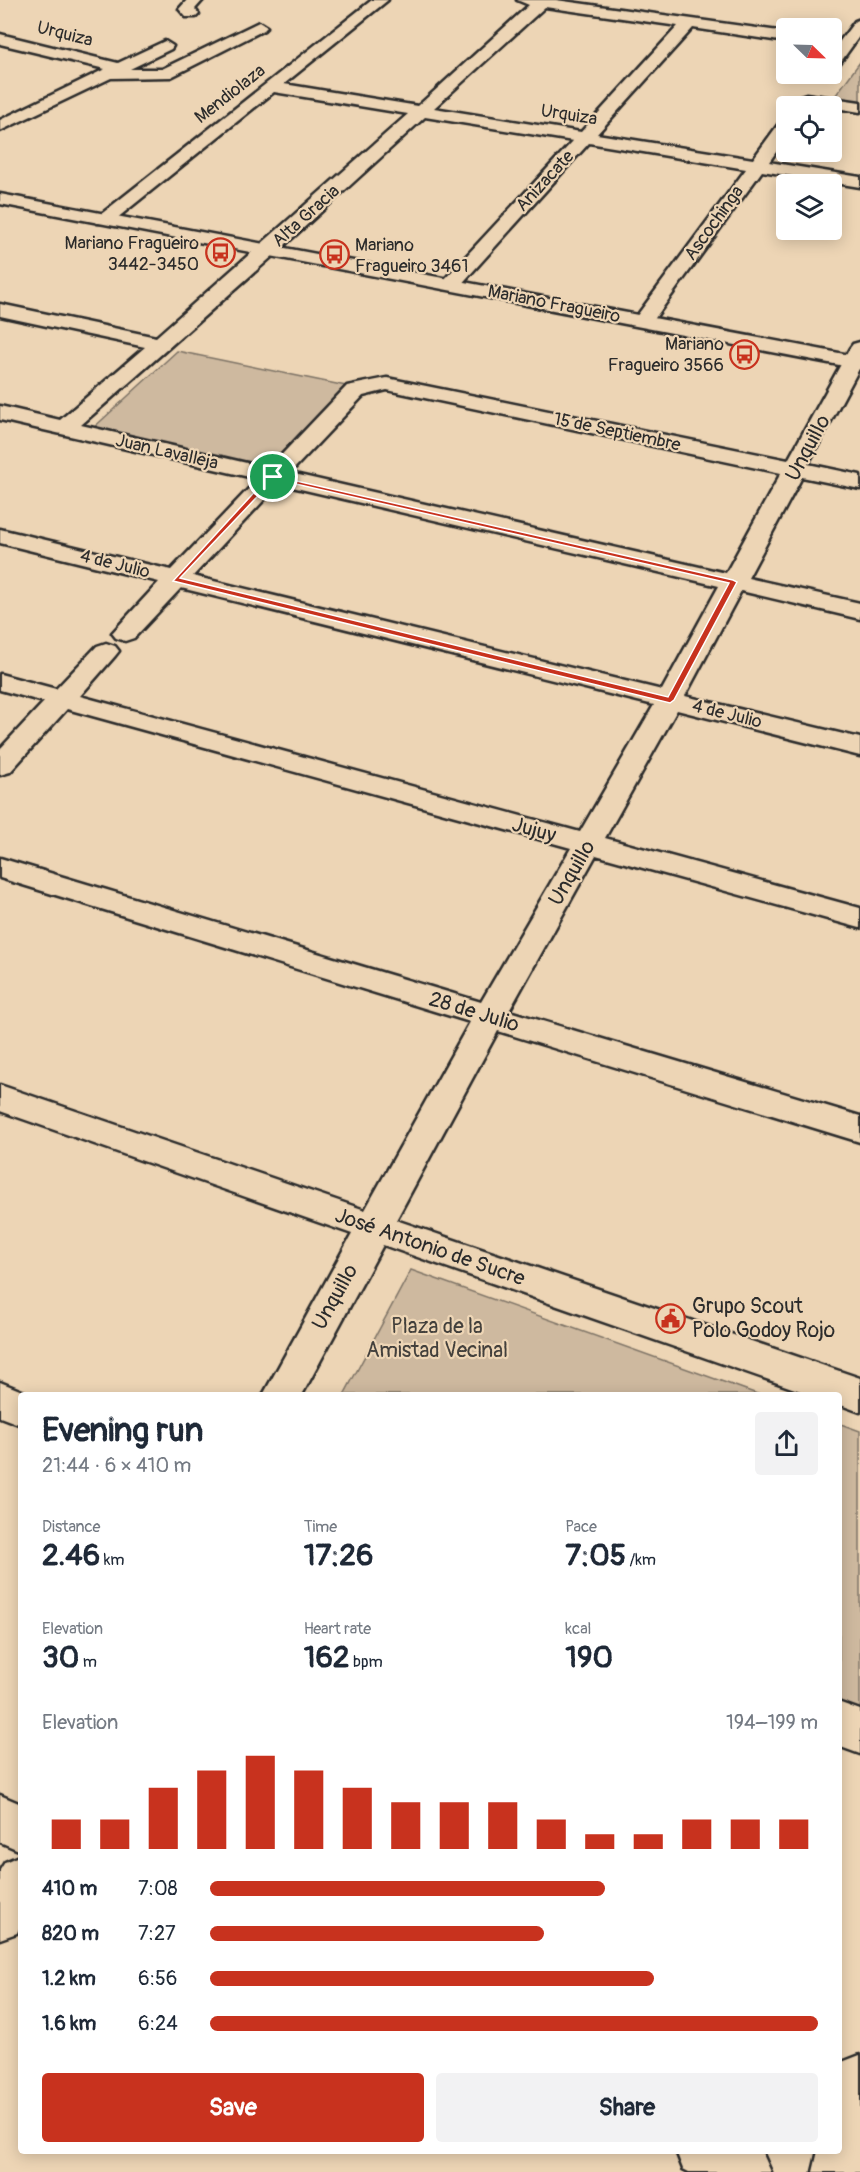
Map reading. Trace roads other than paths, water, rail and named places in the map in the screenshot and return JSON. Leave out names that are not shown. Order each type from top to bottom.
[{"type":"street","name":"Mendiolaza","points":[[104,219],[381,0]]},
{"type":"street","points":[[536,1],[776,36]]},
{"type":"street","name":"Alta Gracia","points":[[64,428],[268,250],[536,1]]},
{"type":"street","name":"Anizacate","points":[[450,285],[689,24]]},
{"type":"street","points":[[845,45],[860,24]]},
{"type":"street","points":[[115,71],[165,74],[259,27]]},
{"type":"street","name":"Urquiza","points":[[0,39],[115,71]]},
{"type":"street","points":[[0,50],[16,43]]},
{"type":"street","points":[[0,126],[165,46]]},
{"type":"street","name":"Urquiza","points":[[271,87],[860,182]]},
{"type":"street","points":[[842,106],[860,107]]},
{"type":"street","name":"Ascochinga","points":[[643,321],[776,139]]},
{"type":"street","name":"Mariano Fragueiro","points":[[0,199],[643,321],[858,358]]},
{"type":"street","points":[[0,310],[160,344]]},
{"type":"street","name":"Unquillo","points":[[284,1392],[489,1017],[589,845],[858,358]]},
{"type":"street","name":"15 de Septiembre","points":[[273,477],[356,391],[373,385],[387,384],[860,482]]},
{"type":"street","name":"Juan Lavalleja","points":[[0,412],[273,477],[860,610]]},
{"type":"street","points":[[0,766],[273,477]]},
{"type":"street","name":"4 de Julio","points":[[0,536],[860,747]]},
{"type":"street","name":"Jujuy","points":[[0,682],[860,918]]},
{"type":"street","name":"28 de Julio","points":[[0,868],[860,1129]]},
{"type":"street","name":"José Antonio de Sucre","points":[[0,1098],[860,1395]]},
{"type":"street","points":[[0,1399],[18,1406]]},
{"type":"street","points":[[842,1725],[860,1732]]},
{"type":"street","points":[[0,1818],[18,1827]]},
{"type":"street","points":[[0,1916],[18,1883]]},
{"type":"street","points":[[839,2172],[860,2080]]},
{"type":"street","points":[[707,2154],[745,2172]]},
{"type":"place","name":"Mariano Fragueiro 3442-3450","points":[[220,253]]},
{"type":"place","name":"Mariano Fragueiro 3461","points":[[334,255]]},
{"type":"place","name":"Mariano Fragueiro 3566","points":[[745,354]]},
{"type":"place","name":"Grupo Scout Polo Godoy Rojo","points":[[671,1318]]},
{"type":"park label","name":"Plaza de la Amistad Vecinal","points":[[437,1338]]}]
